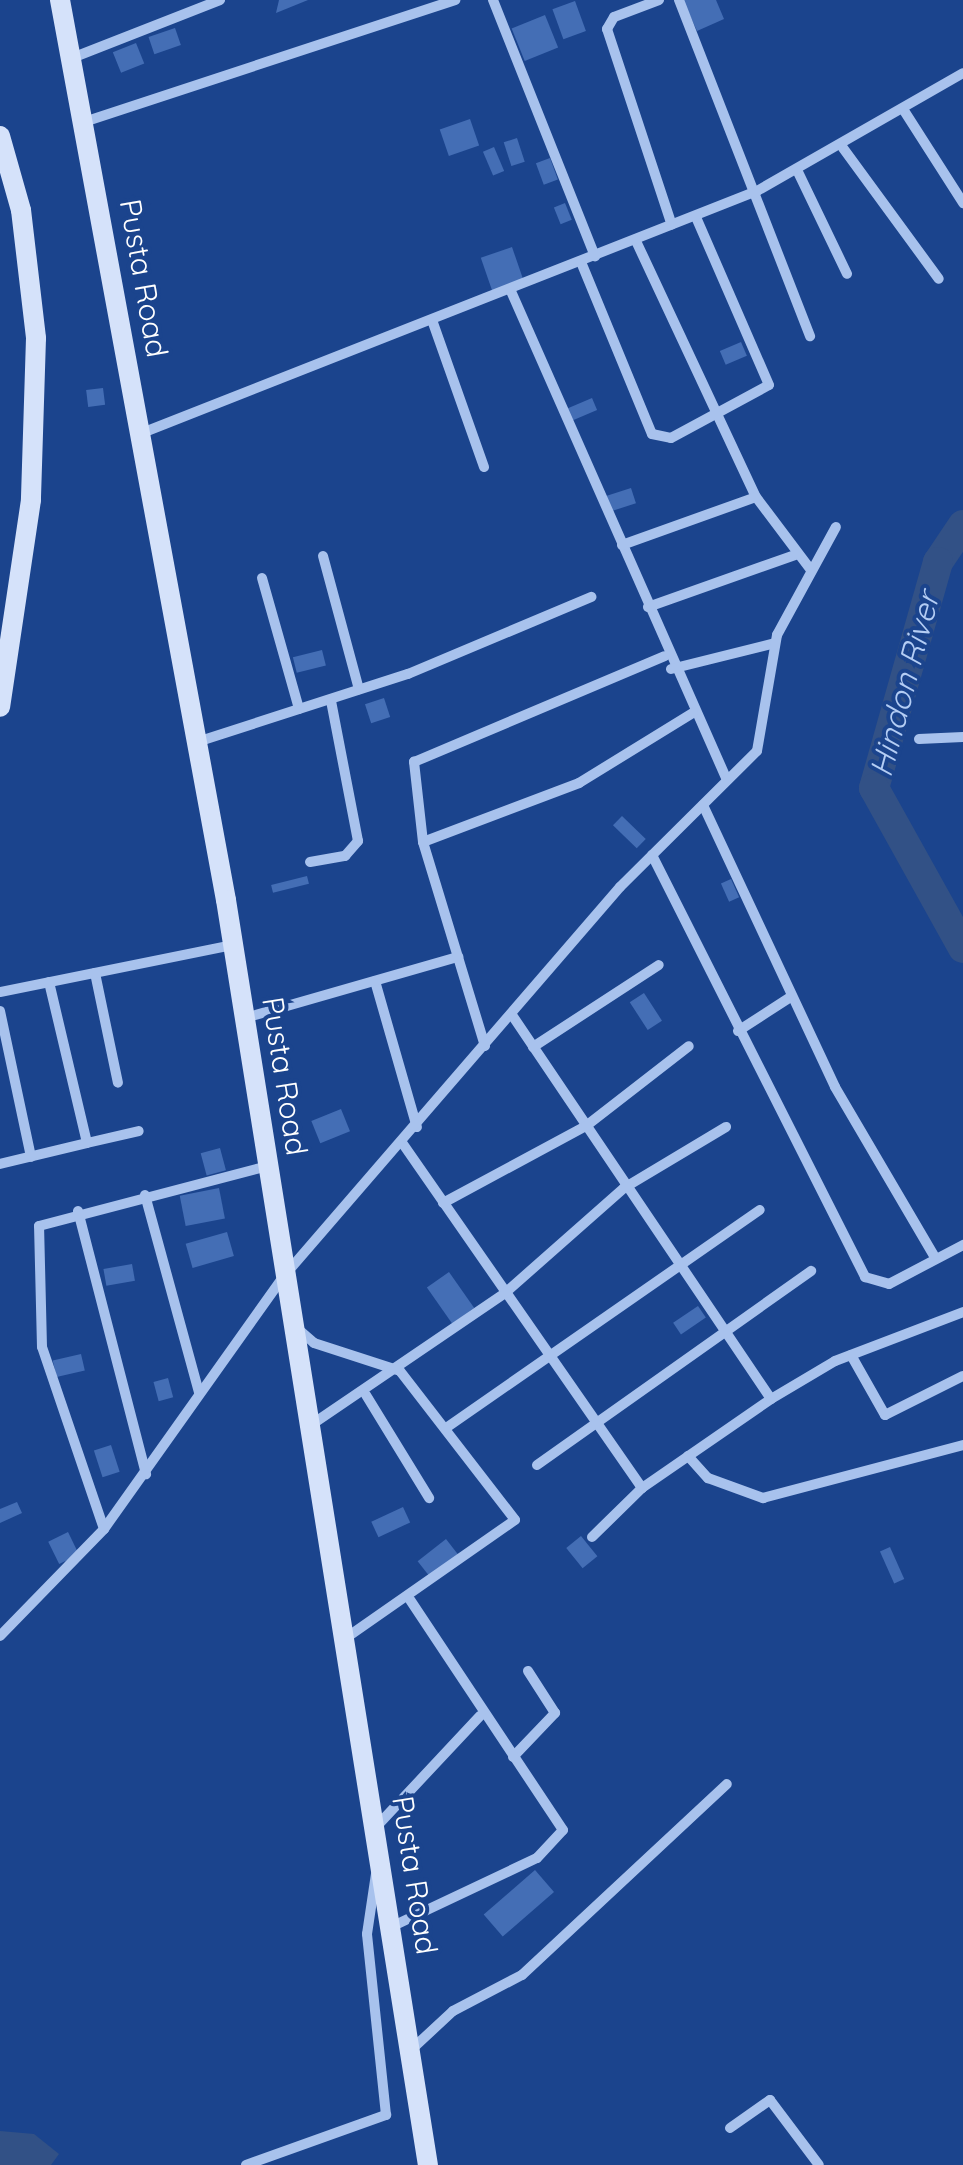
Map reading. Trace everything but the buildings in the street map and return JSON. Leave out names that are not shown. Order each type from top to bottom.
[{"type":"street","name":"Pusta Road","points":[[60,0],[233,945],[290,1321],[311,1424],[382,1854],[428,2165]]},
{"type":"street","points":[[72,58],[220,0]]},
{"type":"street","points":[[84,122],[452,0]]},
{"type":"street","points":[[493,0],[595,256]]},
{"type":"street","points":[[659,0],[614,17],[607,29],[672,225]]},
{"type":"street","points":[[680,0],[810,336]]},
{"type":"street","points":[[142,433],[757,191],[843,148],[963,73]]},
{"type":"street","points":[[903,110],[963,203]]},
{"type":"street","points":[[0,136],[21,210],[36,338],[31,500],[0,706]]},
{"type":"street","points":[[843,148],[938,279]]},
{"type":"street","points":[[798,172],[847,274]]},
{"type":"street","points":[[581,262],[652,434],[671,438],[762,395],[770,374],[696,217]]},
{"type":"street","points":[[636,240],[722,417],[756,497],[811,570]]},
{"type":"street","points":[[510,289],[622,545],[664,656],[727,780]]},
{"type":"street","points":[[432,320],[484,467]]},
{"type":"street","points":[[622,545],[756,497]]},
{"type":"street","points":[[0,1636],[104,1529],[284,1276],[652,855],[727,780],[768,732],[775,643],[836,527]]},
{"type":"street","points":[[648,607],[798,554]]},
{"type":"street","points":[[323,556],[359,690]]},
{"type":"street","points":[[262,578],[300,708]]},
{"type":"street","points":[[197,742],[359,690],[591,597]]},
{"type":"street","points":[[671,669],[775,643]]},
{"type":"street","points":[[485,1046],[423,842],[410,778],[424,752],[664,656]]},
{"type":"street","points":[[310,862],[345,856],[358,841],[331,700]]},
{"type":"street","points":[[423,842],[578,784],[693,712]]},
{"type":"street","points":[[918,739],[963,737]]},
{"type":"street","points":[[703,805],[854,1124],[936,1259]]},
{"type":"street","points":[[652,855],[865,1278],[889,1284],[963,1245]]},
{"type":"street","points":[[0,992],[233,945]]},
{"type":"street","points":[[244,1018],[458,957]]},
{"type":"street","points":[[533,1047],[658,965]]},
{"type":"street","points":[[95,973],[118,1083]]},
{"type":"street","points":[[49,982],[87,1143]]},
{"type":"street","points":[[374,982],[417,1127]]},
{"type":"street","points":[[738,1031],[792,996]]},
{"type":"street","points":[[0,1011],[30,1157]]},
{"type":"street","points":[[512,1015],[624,1188],[726,1327],[771,1398]]},
{"type":"street","points":[[443,1203],[586,1126],[689,1046]]},
{"type":"street","points":[[311,1424],[366,1395],[505,1293],[624,1188],[726,1127]]},
{"type":"street","points":[[0,1164],[139,1131]]},
{"type":"street","points":[[402,1144],[642,1488]]},
{"type":"street","points":[[104,1529],[42,1346],[39,1226],[78,1212],[269,1166]]},
{"type":"street","points":[[145,1195],[199,1393]]},
{"type":"street","points":[[446,1428],[760,1210]]},
{"type":"street","points":[[78,1212],[146,1474]]},
{"type":"street","points":[[537,1465],[596,1418],[811,1271]]},
{"type":"street","points":[[592,1537],[642,1488],[771,1398],[852,1356],[963,1312]]},
{"type":"street","points":[[290,1321],[314,1343],[400,1371],[515,1520],[410,1600],[346,1638]]},
{"type":"street","points":[[852,1356],[885,1415],[963,1376]]},
{"type":"street","points":[[366,1395],[429,1498]]},
{"type":"street","points":[[688,1456],[708,1478],[763,1498],[963,1445]]},
{"type":"street","points":[[393,1926],[554,1847],[559,1812],[480,1716],[410,1600]]},
{"type":"street","points":[[513,1757],[555,1712],[528,1671]]},
{"type":"street","points":[[377,1826],[480,1716]]},
{"type":"street","points":[[412,2049],[453,2010],[522,1975],[727,1784]]},
{"type":"street","points":[[246,2165],[386,2115],[366,1916],[382,1854]]},
{"type":"street","points":[[730,2128],[770,2100],[819,2165]]},
{"type":"water","points":[[0,2131],[34,2134],[59,2154],[51,2165],[0,2165]]},
{"type":"waterway","name":"Hindon River","points":[[963,525],[938,562],[874,788],[963,948]]}]
